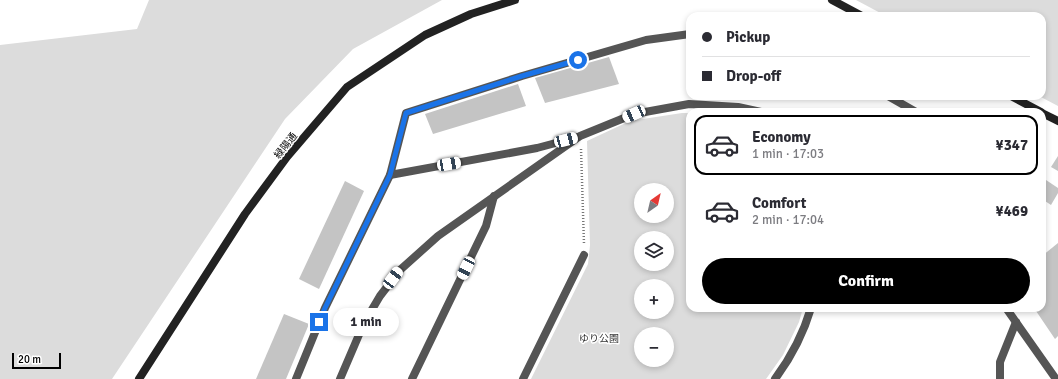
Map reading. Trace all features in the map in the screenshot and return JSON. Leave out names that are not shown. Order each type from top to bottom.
[{"type":"street","name":"緑陽通","points":[[139,379],[245,214],[287,157],[347,87],[425,34],[471,14],[515,0]]},
{"type":"street","points":[[832,0],[854,12]]},
{"type":"street","points":[[296,379],[325,308],[390,175],[406,113],[522,76],[646,40],[686,35]]},
{"type":"street","points":[[895,100],[909,108]]},
{"type":"street","points":[[1018,100],[1034,108]]},
{"type":"street","points":[[390,175],[537,148],[580,136],[634,114],[689,104],[743,108]]},
{"type":"street","points":[[1046,115],[1058,121]]},
{"type":"street","points":[[340,379],[364,323],[380,296],[400,270],[438,236],[580,136]]},
{"type":"street","points":[[412,379],[486,226],[494,196]]},
{"type":"street","points":[[523,379],[584,255]]},
{"type":"street","points":[[775,379],[787,363],[805,328],[810,312]]},
{"type":"street","points":[[1009,312],[1056,379]]},
{"type":"street","points":[[1000,379],[1000,362],[1016,322]]},
{"type":"path","points":[[580,136],[584,255]]},
{"type":"green space","points":[[149,0],[442,0],[353,49],[285,119],[112,379],[0,379],[0,45],[137,29]]},
{"type":"green space","points":[[856,0],[1058,0],[1058,106],[1046,100],[1046,12],[878,12]]},
{"type":"green space","name":"ゆり公園","points":[[686,113],[686,312],[802,312],[799,322],[783,355],[766,379],[531,379],[588,264],[590,245],[587,141],[630,121]]},
{"type":"building","points":[[609,57],[619,84],[545,103],[535,78]]},
{"type":"building","points":[[518,84],[526,106],[433,134],[425,114]]},
{"type":"building","points":[[1058,156],[1058,171],[1051,167]]},
{"type":"building","points":[[1046,180],[1058,188],[1058,193],[1051,205],[1046,202]]},
{"type":"building","points":[[345,181],[364,191],[319,289],[299,279]]},
{"type":"building","points":[[1058,243],[1058,336],[1055,339],[1037,312],[1046,312],[1046,253]]},
{"type":"building","points":[[284,314],[309,324],[286,379],[256,379]]},
{"type":"route","points":[[319,322],[390,175],[406,113],[522,76],[578,60]]}]
